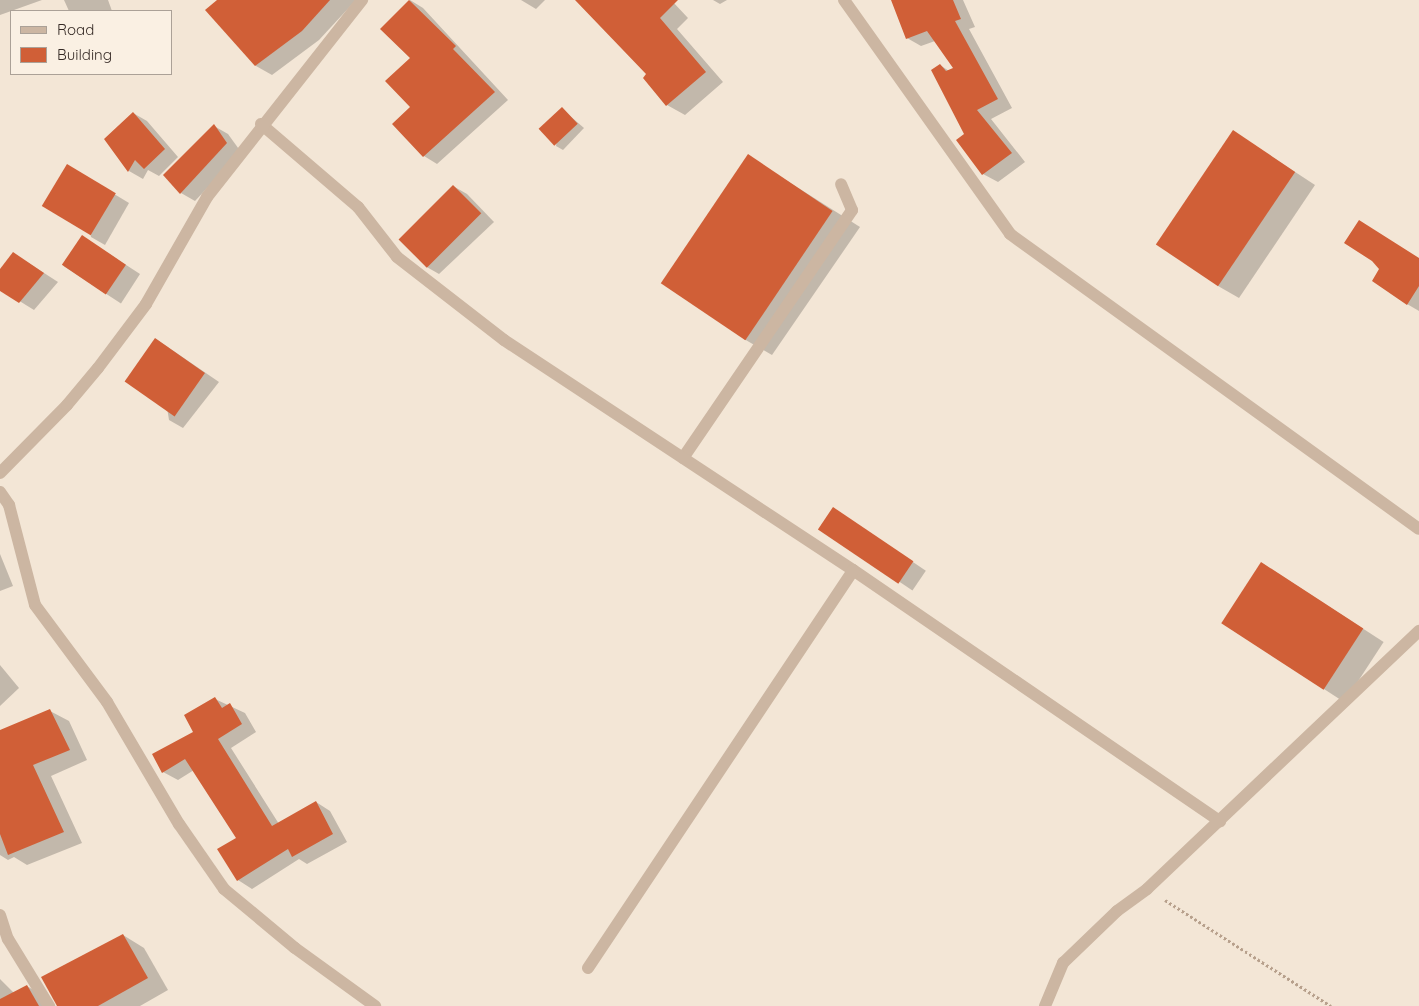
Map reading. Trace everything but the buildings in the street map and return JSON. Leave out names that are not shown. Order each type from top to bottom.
[{"type":"street","points":[[0,473],[67,405],[98,368],[146,304],[207,197],[262,124],[362,0]]},
{"type":"street","points":[[844,0],[1010,234],[1419,529]]},
{"type":"street","points":[[262,124],[358,207],[405,263],[504,340],[853,570],[1220,821]]},
{"type":"street","points":[[683,458],[852,210],[842,184]]},
{"type":"street","points":[[0,492],[9,505],[35,604],[107,702],[179,824],[224,888],[296,948],[375,1006]]},
{"type":"street","points":[[588,968],[853,570]]},
{"type":"street","points":[[1044,1006],[1063,964],[1117,911],[1147,889],[1220,821],[1419,631]]},
{"type":"street","points":[[0,915],[8,939],[49,1006]]},
{"type":"path","points":[[1147,889],[1331,1006]]}]
